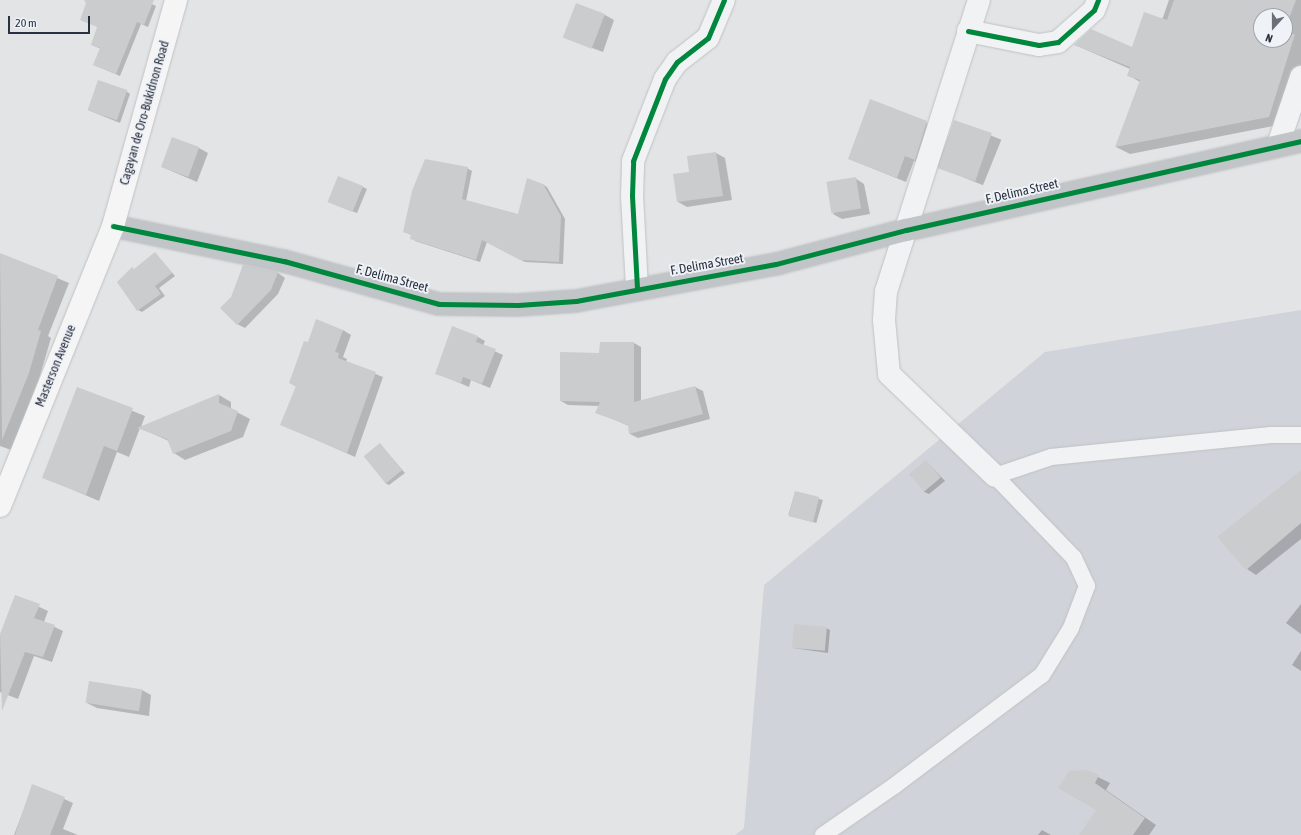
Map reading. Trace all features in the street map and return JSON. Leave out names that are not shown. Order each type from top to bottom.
[{"type":"main road","name":"Cagayan de Oro-Bukidnon Road","points":[[113,226],[176,0]]},
{"type":"main road","name":"Masterson Avenue","points":[[0,506],[113,226]]},
{"type":"street","points":[[637,288],[632,195],[633,161],[664,79],[677,62],[708,38],[724,0]]},
{"type":"street","points":[[979,0],[886,291],[884,320],[889,374],[995,476]]},
{"type":"street","points":[[968,31],[1039,45],[1058,42],[1094,10],[1098,0]]},
{"type":"street","points":[[1278,145],[1301,77]]},
{"type":"street","name":"F. Delima Street","points":[[113,226],[284,261],[438,304],[518,305],[576,301],[637,288],[776,264],[906,230],[1301,141]]},
{"type":"lane","points":[[823,835],[894,786],[1042,675],[1071,628],[1087,586],[1074,558],[995,476],[1051,457],[1271,435],[1301,435]]},
{"type":"shaded area","points":[[1301,310],[1301,835],[735,835],[744,828],[764,585],[1045,352]]},
{"type":"building","points":[[84,0],[154,0],[144,25],[137,22],[116,74],[93,65],[100,48],[91,45],[97,27],[80,20],[86,3]]},
{"type":"building","points":[[1174,0],[1296,0],[1293,8],[1253,8],[1253,48],[1291,48],[1269,117],[1115,147],[1140,80],[1127,76],[1130,67],[1074,45],[1091,29],[1132,47],[1144,12],[1167,20]]},
{"type":"building","points":[[576,3],[605,14],[592,49],[563,38]]},
{"type":"building","points":[[98,80],[127,90],[117,120],[88,110]]},
{"type":"building","points":[[870,99],[927,121],[915,160],[905,156],[897,178],[848,159]]},
{"type":"building","points":[[954,120],[992,133],[975,181],[937,168]]},
{"type":"building","points":[[172,137],[199,147],[188,177],[161,167]]},
{"type":"building","points":[[716,152],[723,196],[677,202],[673,174],[689,172],[687,156]]},
{"type":"building","points":[[425,159],[468,167],[462,199],[518,214],[527,178],[543,184],[561,216],[559,262],[520,260],[482,240],[476,260],[410,239],[411,234],[403,232],[412,191]]},
{"type":"building","points":[[338,176],[363,186],[353,212],[328,202]]},
{"type":"building","points":[[856,177],[861,209],[831,213],[826,182]]},
{"type":"building","points":[[155,252],[172,273],[155,286],[161,294],[137,311],[117,282],[132,267],[134,269]]},
{"type":"building","points":[[0,253],[58,276],[38,330],[41,331],[29,373],[2,440]]},
{"type":"building","points":[[243,265],[278,272],[271,290],[237,325],[220,308],[231,297]]},
{"type":"building","points":[[316,319],[343,330],[335,352],[339,353],[338,358],[376,372],[347,453],[280,425],[296,386],[289,383],[304,341],[308,342]]},
{"type":"building","points":[[452,326],[478,336],[476,342],[496,349],[482,384],[463,377],[461,383],[435,374]]},
{"type":"building","points":[[600,342],[634,342],[634,402],[695,386],[703,414],[629,434],[628,425],[595,413],[600,402],[560,401],[560,352],[599,353]]},
{"type":"building","points":[[77,387],[133,408],[117,451],[104,446],[86,495],[42,478]]},
{"type":"building","points":[[219,394],[219,403],[238,411],[231,431],[173,454],[167,439],[137,428]]},
{"type":"building","points":[[380,443],[402,470],[386,483],[364,456]]},
{"type":"building","points":[[926,460],[941,478],[924,492],[909,474]]},
{"type":"building","points":[[1301,470],[1301,523],[1246,570],[1217,537]]},
{"type":"building","points":[[795,491],[819,497],[813,522],[789,516]]},
{"type":"building","points":[[15,595],[40,604],[34,618],[55,625],[43,657],[25,652],[2,711],[0,634]]},
{"type":"building","points":[[794,624],[827,627],[825,651],[792,648]]},
{"type":"building","points":[[89,681],[142,689],[139,711],[86,703]]},
{"type":"building","points":[[1086,770],[1099,775],[1095,783],[1145,818],[1133,835],[1079,835],[1096,810],[1058,788],[1069,771]]},
{"type":"building","points":[[32,784],[65,797],[50,835],[15,835]]},
{"type":"cycle path","points":[[637,288],[632,195],[633,161],[665,79],[677,62],[708,38],[724,0]]},
{"type":"cycle path","points":[[968,31],[1039,45],[1058,42],[1094,10],[1098,0]]},
{"type":"cycle path","points":[[113,226],[284,261],[439,304],[518,305],[576,301],[776,264],[906,230],[1301,141]]}]
